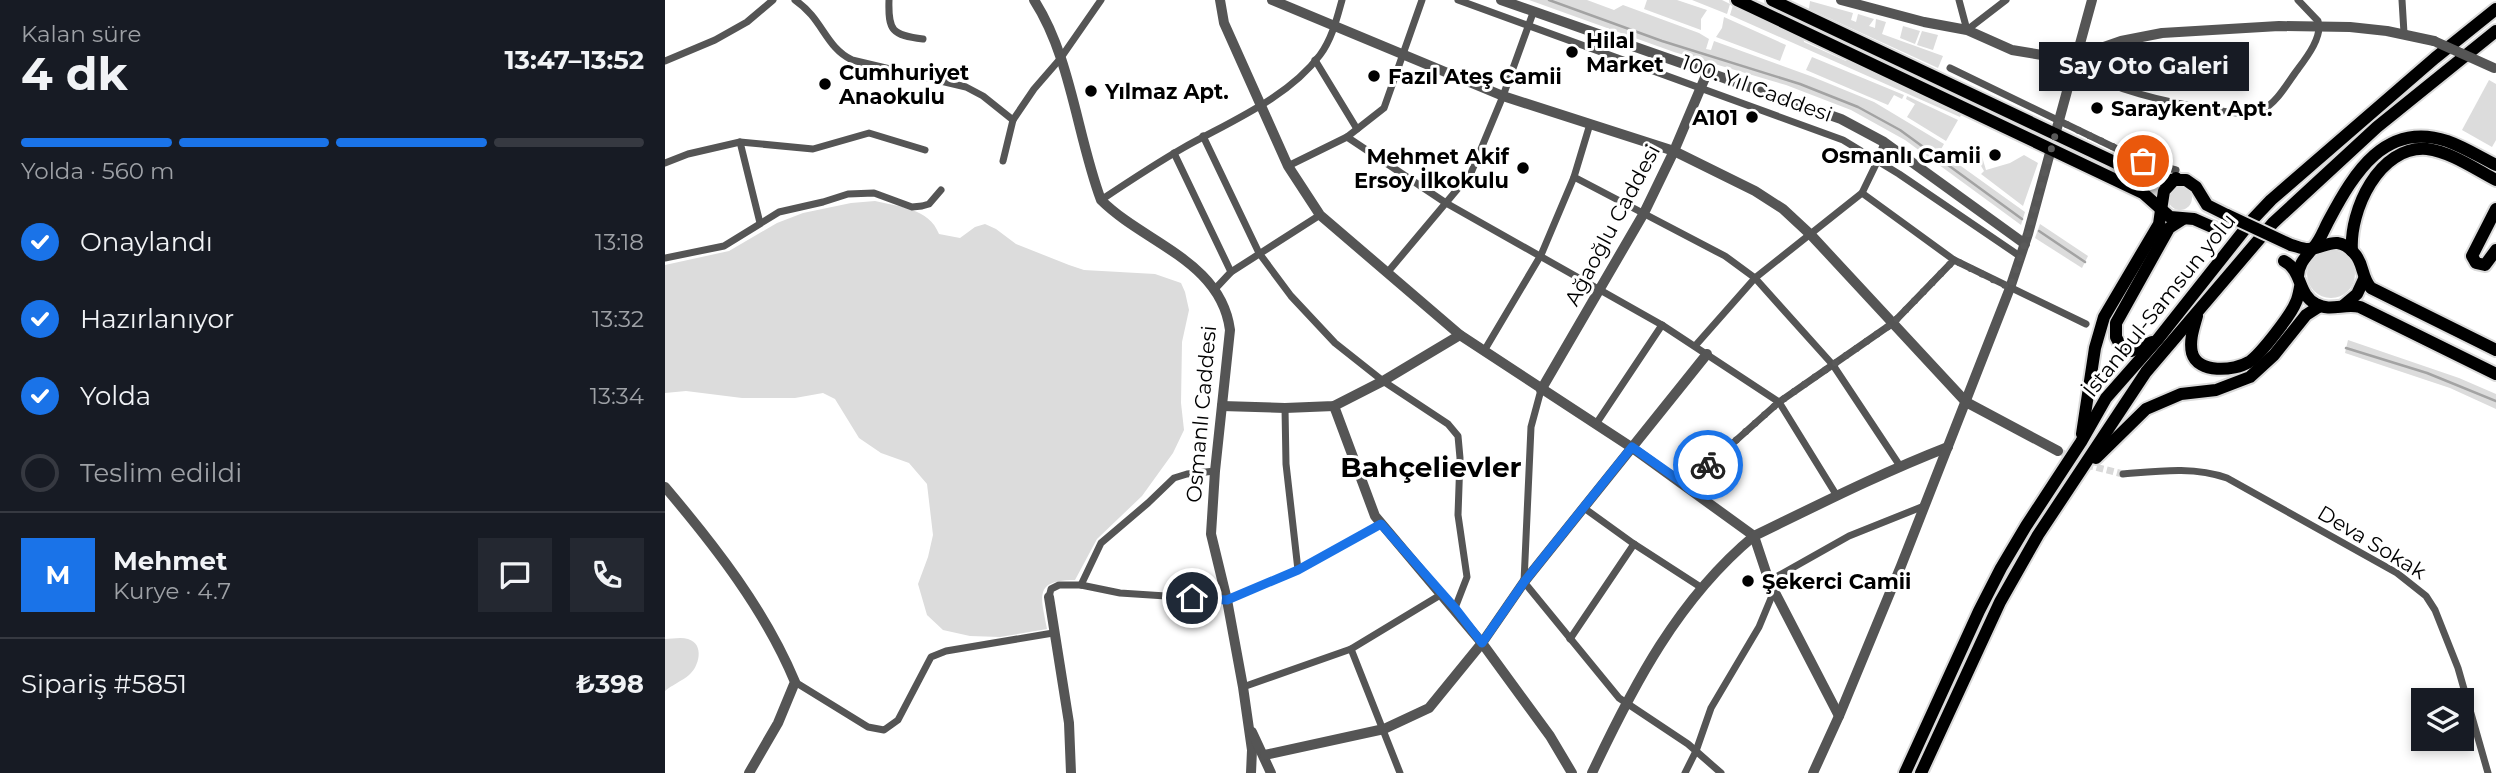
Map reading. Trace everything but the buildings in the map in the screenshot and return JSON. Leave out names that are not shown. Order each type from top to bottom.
[{"type":"main road","points":[[1737,0],[2143,194],[2170,216],[2194,219],[2220,230]]},
{"type":"main road","points":[[1772,0],[2146,177],[2159,180],[2176,174],[2190,182],[2207,205],[2291,245],[2306,249],[2333,243],[2352,251],[2360,262],[2364,279],[2376,291],[2496,350]]},
{"type":"main road","name":"İstanbul-Samsun yolu","points":[[1905,773],[2001,568],[2106,398],[2158,340],[2271,200],[2435,58],[2496,9]]},
{"type":"main road","name":"İstanbul-Samsun yolu","points":[[1921,773],[2000,602],[2038,535],[2146,372],[2273,223],[2316,181],[2377,127],[2496,31]]},
{"type":"main road","points":[[2051,149],[2055,135]]},
{"type":"main road","points":[[2199,310],[2191,335],[2192,353],[2197,361],[2216,369],[2234,369],[2251,360],[2296,303],[2304,257],[2313,248],[2355,176],[2376,153],[2386,146],[2414,138],[2435,138],[2460,146],[2496,165]]},
{"type":"main road","points":[[2352,251],[2353,229],[2366,193],[2386,164],[2400,154],[2425,149],[2437,151],[2496,180]]},
{"type":"main road","points":[[2081,442],[2095,348],[2104,317],[2159,224],[2164,191],[2176,174]]},
{"type":"main road","points":[[2158,340],[2131,351],[2121,347],[2116,337],[2116,323],[2169,228],[2196,209],[2199,192]]},
{"type":"main road","points":[[2496,209],[2472,256],[2476,263],[2485,265],[2496,250]]},
{"type":"main road","points":[[2284,261],[2295,269],[2310,300],[2320,306],[2360,307],[2496,374]]},
{"type":"main road","points":[[2344,305],[2357,294],[2364,279]]},
{"type":"main road","points":[[2076,478],[2146,409],[2181,394],[2216,390],[2250,377],[2274,355],[2306,315],[2320,306]]},
{"type":"street","points":[[665,61],[726,34],[747,22],[773,0]]},
{"type":"street","points":[[795,0],[816,18],[840,54],[852,60],[966,87],[983,96],[1013,120]]},
{"type":"street","points":[[889,0],[889,25],[892,30],[900,35],[923,39]]},
{"type":"street","points":[[1034,0],[1047,24],[1060,60],[1101,200],[1174,153],[1260,105],[1300,77],[1321,53],[1334,27],[1342,0]]},
{"type":"street","points":[[1003,161],[1013,120],[1060,60],[1101,0]]},
{"type":"street","points":[[1220,0],[1224,23],[1288,166],[1320,215],[1460,335],[1632,447],[1754,536],[1772,586],[1839,716]]},
{"type":"street","points":[[1272,0],[1503,96],[1674,150],[1770,200],[1811,235],[1966,402],[2058,451]]},
{"type":"street","points":[[1288,166],[1347,138],[1384,108],[1422,0]]},
{"type":"street","name":"100. Yıl Caddesi","points":[[1458,0],[1821,131],[1859,148],[2021,257]]},
{"type":"street","name":"100. Yıl Caddesi","points":[[1501,0],[1820,110],[1884,142],[2027,239]]},
{"type":"street","points":[[1841,0],[1864,3],[1924,22],[1967,30],[2012,50],[2048,56],[2078,56],[2121,41],[2162,33],[2320,26],[2404,33],[2434,41],[2495,68]]},
{"type":"street","points":[[1959,0],[1967,30]]},
{"type":"street","points":[[1967,30],[2006,0]]},
{"type":"street","points":[[2055,135],[2092,0]]},
{"type":"street","points":[[2298,0],[2313,14],[2320,26]]},
{"type":"street","points":[[2402,0],[2404,33]]},
{"type":"street","points":[[1387,273],[1471,173],[1533,13]]},
{"type":"street","points":[[2075,67],[2102,82],[2150,98],[2214,110],[2251,113],[2261,111],[2275,98],[2307,55],[2320,26]]},
{"type":"street","points":[[1315,60],[1357,129]]},
{"type":"street","points":[[1950,68],[2143,161],[2176,174]]},
{"type":"street","name":"Ağaoğlu Caddesi","points":[[1541,390],[1644,213],[1707,73]]},
{"type":"street","points":[[1991,103],[1998,91]]},
{"type":"street","points":[[1484,351],[1541,254],[1574,177],[1590,124]]},
{"type":"street","points":[[665,163],[688,154],[740,142],[813,149],[869,133],[925,150]]},
{"type":"street","points":[[1203,136],[1259,253],[1291,296],[1317,326],[1383,381],[1448,424],[1458,436],[1458,515],[1467,577],[1455,608]]},
{"type":"street","points":[[1347,138],[1446,203],[1541,254],[1662,325],[1779,402],[1837,496]]},
{"type":"street","points":[[740,142],[760,223]]},
{"type":"street","points":[[1695,346],[1755,278],[1862,193],[1884,142]]},
{"type":"street","points":[[1813,773],[1839,716],[2010,288],[2034,216],[2051,149]]},
{"type":"street","points":[[1174,153],[1231,272]]},
{"type":"street","points":[[1574,177],[1725,256],[1755,278],[1833,366],[1900,466]]},
{"type":"street","points":[[665,258],[724,246],[779,212],[848,194],[874,193],[903,204],[922,206],[929,204],[941,190]]},
{"type":"street","points":[[1862,193],[1954,260],[2085,324]]},
{"type":"street","name":"Osmanlı Caddesi","points":[[1101,200],[1111,210],[1186,261],[1215,289],[1224,304],[1230,330],[1211,534],[1227,600],[1243,687],[1252,750],[1251,773]]},
{"type":"street","points":[[1215,289],[1231,272],[1320,215]]},
{"type":"street","points":[[1686,485],[1779,402],[1893,323],[1954,260]]},
{"type":"street","points":[[1596,424],[1662,325]]},
{"type":"street","points":[[1222,406],[1334,406],[1383,381],[1460,335]]},
{"type":"street","points":[[1265,755],[1384,729],[1429,708],[1482,643],[1524,582],[1707,354]]},
{"type":"street","points":[[1541,390],[1531,427],[1524,582],[1612,691],[1625,703],[1696,751],[1721,773]]},
{"type":"street","points":[[1334,406],[1370,506],[1381,524],[1482,643],[1551,736],[1572,773]]},
{"type":"street","points":[[1285,408],[1287,475],[1298,570]]},
{"type":"street","points":[[1592,773],[1625,703],[1669,630],[1702,588],[1754,536],[1900,466],[1948,447]]},
{"type":"street","name":"Deva Sokak","points":[[2123,474],[2173,470],[2215,474],[2227,478],[2414,585],[2426,596],[2435,610],[2458,668],[2489,773]]},
{"type":"street","points":[[1081,585],[1101,543],[1174,478],[1215,471]]},
{"type":"street","points":[[665,487],[748,596],[778,645],[795,682],[868,727],[884,730],[898,720],[931,657],[946,651],[1053,633]]},
{"type":"street","points":[[1685,773],[1711,708],[1759,627],[1772,586],[1839,541],[1924,506]]},
{"type":"street","points":[[1584,508],[1702,588]]},
{"type":"street","points":[[1071,773],[1069,723],[1053,633],[1049,597],[1051,589],[1059,585],[1081,585],[1120,593],[1227,600],[1298,570],[1381,524]]},
{"type":"street","points":[[1570,639],[1634,544]]},
{"type":"street","points":[[1243,687],[1351,649],[1442,594]]},
{"type":"street","points":[[1351,649],[1400,773]]},
{"type":"street","points":[[749,773],[778,723],[795,682]]},
{"type":"street","points":[[1249,725],[1271,773]]},
{"type":"shaded area","points":[[1529,0],[1587,0],[1614,10],[1623,5],[1699,33],[1709,39],[1706,49],[1711,50],[1714,41],[1874,102],[1944,144],[1940,151],[2025,212],[2021,225],[1905,140],[1851,110],[1786,85],[1674,52]]},
{"type":"shaded area","points":[[1647,0],[1677,0],[1707,10],[1701,19],[1701,30],[1644,9]]},
{"type":"shaded area","points":[[1692,0],[1722,0],[1730,4],[1727,14]]},
{"type":"shaded area","points":[[1750,0],[1769,5],[2047,135],[2047,138],[2045,140]]},
{"type":"shaded area","points":[[1810,1],[1853,13],[1851,20],[1856,22],[1858,14],[1874,19],[1869,26],[1875,28],[1876,19],[1886,22],[1882,34],[1943,56],[1938,68],[1809,9]]},
{"type":"shaded area","points":[[1733,5],[1803,36],[1804,42],[1846,61],[1853,60],[1928,96],[1929,100],[1961,115],[1960,117],[1730,15]]},
{"type":"shaded area","points":[[1724,17],[1786,45],[1780,61],[1716,37],[1722,28]]},
{"type":"shaded area","points":[[1903,26],[1920,31],[1915,44],[1900,38]]},
{"type":"shaded area","points":[[1922,31],[1938,35],[1933,50],[1917,45]]},
{"type":"shaded area","points":[[1812,57],[1904,95],[1902,99],[1894,95],[1888,105],[1806,70]]},
{"type":"shaded area","points":[[2489,80],[2496,84],[2496,140],[2492,147],[2462,130]]},
{"type":"shaded area","points":[[1907,96],[1958,120],[1946,141],[1907,117],[1915,104],[1906,99]]},
{"type":"shaded area","points":[[2065,146],[2161,191],[2159,195],[2064,151]]},
{"type":"shaded area","points":[[1980,150],[1986,170],[2010,163],[2024,155],[2038,163],[2023,206],[1981,174],[1984,171],[1973,152]]},
{"type":"shaded area","points":[[2180,186],[2189,189],[2192,198],[2189,207],[2180,210],[2171,207],[2168,198],[2171,189]]},
{"type":"shaded area","points":[[875,201],[921,214],[934,225],[939,234],[960,238],[975,227],[985,224],[1016,244],[1069,265],[1084,270],[1155,274],[1181,283],[1185,292],[1189,310],[1182,342],[1181,403],[1184,430],[1173,453],[1142,496],[1097,539],[1075,580],[1052,583],[1046,587],[1042,599],[1047,629],[1000,637],[970,636],[943,630],[927,615],[918,584],[933,535],[927,484],[909,463],[881,453],[859,438],[835,399],[823,393],[795,398],[742,398],[686,391],[665,393],[665,265],[729,251],[777,223],[803,213]]},
{"type":"shaded area","points":[[2040,224],[2088,256],[2082,268],[2035,238]]},
{"type":"shaded area","points":[[2331,250],[2340,251],[2348,257],[2354,265],[2354,283],[2348,291],[2340,297],[2331,298],[2322,297],[2314,291],[2308,283],[2307,274],[2308,265],[2314,257],[2322,251]]},
{"type":"shaded area","points":[[2348,340],[2459,378],[2496,394],[2496,409],[2450,388],[2345,353]]},
{"type":"shaded area","points":[[665,639],[688,639],[697,646],[699,656],[693,671],[665,691]]},
{"type":"waterway","points":[[1549,0],[1662,41],[1800,84],[1858,107],[1900,130],[2022,219]]},
{"type":"waterway","points":[[2039,231],[2085,262]]},
{"type":"waterway","points":[[2346,348],[2427,373],[2496,401]]},
{"type":"tunnel","points":[[2058,451],[2091,466],[2123,474]]},
{"type":"way so far","points":[[1708,465],[1779,402],[1893,323],[1954,260],[2010,288],[2059,121],[2143,161]]},
{"type":"place","name":"Hilal Market","points":[[1572,52]]},
{"type":"place","name":"Fazıl Ateş Camii","points":[[1374,76]]},
{"type":"place","name":"Cumhuriyet Anaokulu","points":[[825,84]]},
{"type":"place","name":"Yılmaz Apt.","points":[[1091,91]]},
{"type":"place","name":"Saraykent Apt.","points":[[2097,108]]},
{"type":"place","name":"A101","points":[[1752,117]]},
{"type":"place","name":"Osmanlı Camii","points":[[1995,155]]},
{"type":"place","name":"Say Oto Galeri","points":[[2143,161]]},
{"type":"place","name":"Mehmet Akif Ersoy İlkokulu","points":[[1523,168]]},
{"type":"place","name":"Şekerci Camii","points":[[1748,581]]},
{"type":"district","name":"Bahçelievler","points":[[1431,467]]},
{"type":"route","points":[[1192,598],[1227,600],[1298,570],[1381,524],[1482,643],[1524,582],[1632,447],[1686,485],[1708,465]]}]
